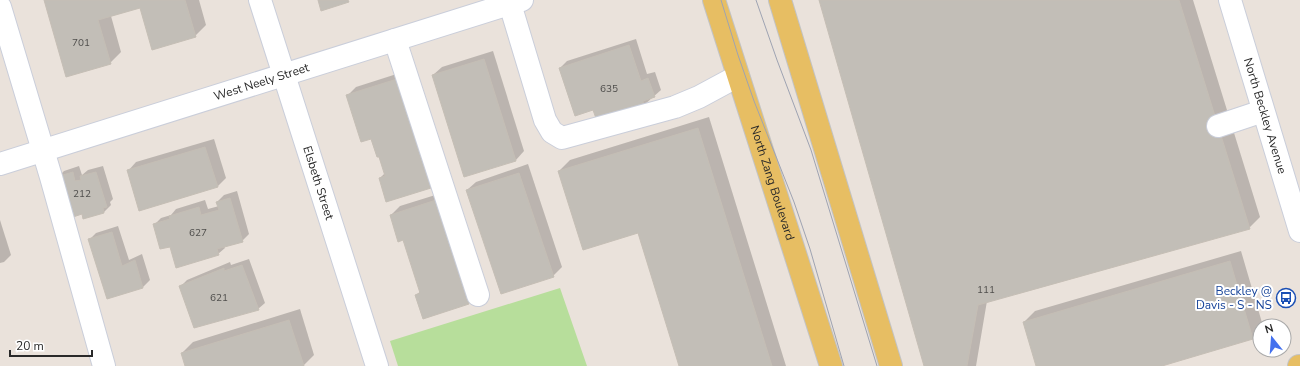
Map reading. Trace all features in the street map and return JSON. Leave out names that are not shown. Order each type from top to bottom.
[{"type":"main road","name":"North Zang Boulevard","points":[[714,0],[831,366]]},
{"type":"main road","points":[[780,0],[891,366]]},
{"type":"street","name":"Elsbeth Street","points":[[260,0],[377,366]]},
{"type":"street","name":"North Beckley Avenue","points":[[1230,0],[1300,231]]},
{"type":"street","name":"West Neely Street","points":[[0,164],[516,2]]},
{"type":"street","points":[[516,2],[545,120],[552,132],[562,138],[675,107],[699,97],[738,76]]},
{"type":"street","points":[[0,7],[44,151],[104,366]]},
{"type":"street","points":[[395,40],[478,295]]},
{"type":"street","points":[[1218,126],[1263,111]]},
{"type":"green space","points":[[560,288],[587,366],[398,366],[390,341]]},
{"type":"building","points":[[44,0],[185,0],[196,37],[152,50],[140,8],[98,20],[111,64],[66,77]]},
{"type":"building","points":[[318,0],[348,0],[349,2],[321,11]]},
{"type":"building","points":[[819,0],[1179,0],[1250,229],[978,305],[967,366],[924,366]]},
{"type":"building","points":[[629,45],[641,81],[648,78],[655,97],[643,101],[644,106],[597,121],[593,110],[575,116],[559,68]]},
{"type":"building","points":[[484,59],[516,161],[464,177],[432,75]]},
{"type":"building","points":[[397,79],[431,188],[386,202],[379,178],[385,176],[379,157],[377,157],[371,139],[361,142],[346,95]]},
{"type":"building","points":[[698,128],[772,366],[679,366],[638,233],[583,250],[558,171]]},
{"type":"building","points":[[205,147],[218,187],[139,211],[127,170]]},
{"type":"building","points":[[73,172],[75,181],[81,180],[80,176],[96,172],[107,207],[103,208],[104,213],[83,219],[82,214],[67,219],[56,177]]},
{"type":"building","points":[[519,173],[554,277],[501,294],[466,190]]},
{"type":"building","points":[[230,198],[243,242],[217,249],[219,255],[176,268],[170,247],[160,249],[153,224],[170,219],[169,216],[199,207],[201,215],[219,210],[216,202]]},
{"type":"building","points":[[436,200],[469,304],[423,319],[415,295],[420,293],[403,240],[398,242],[390,215]]},
{"type":"building","points":[[112,232],[122,266],[135,260],[143,288],[107,299],[88,239]]},
{"type":"building","points":[[1230,261],[1252,339],[1162,366],[1036,366],[1023,322]]},
{"type":"building","points":[[242,265],[259,310],[194,328],[179,286],[224,268],[224,271]]},
{"type":"building","points":[[289,320],[304,366],[185,366],[181,353]]},
{"type":"tram line","points":[[721,0],[754,101],[794,202],[810,249],[844,366]]},
{"type":"tram line","points":[[756,0],[811,150],[877,366]]},
{"type":"place","name":"Beckley @ Davis - S - NS","points":[[1286,298]]}]
